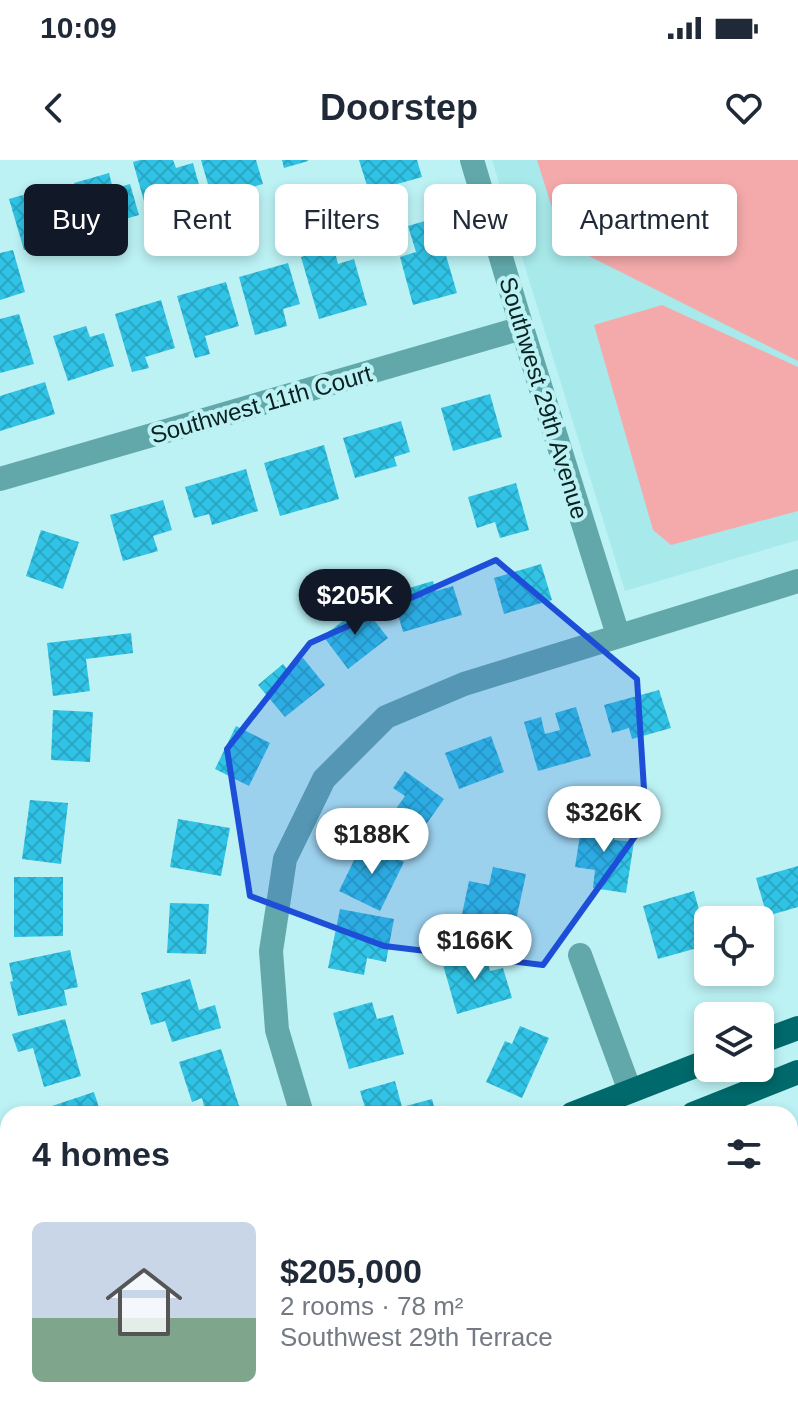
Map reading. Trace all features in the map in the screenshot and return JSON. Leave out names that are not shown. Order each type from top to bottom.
[{"type":"main road","points":[[774,1037],[798,1028]]},
{"type":"main road","points":[[592,1106],[694,1066]]},
{"type":"main road","points":[[713,1106],[798,1072]]},
{"type":"street","name":"Southwest 29th Avenue","points":[[472,160],[618,635]]},
{"type":"street","name":"Southwest 11th Court","points":[[0,479],[522,328]]},
{"type":"street","points":[[300,1106],[277,1030],[271,951],[285,859],[324,779],[386,717],[464,684],[798,581]]},
{"type":"street","points":[[580,955],[630,1091]]},
{"type":"highlighted area","points":[[496,560],[637,679],[646,821],[543,965],[384,946],[250,896],[227,749],[310,643]]},
{"type":"shaded area","points":[[492,160],[798,160],[798,540],[625,591],[522,256],[536,256],[536,184],[499,184]]},
{"type":"shaded area","points":[[537,160],[798,160],[798,361],[589,256],[737,256],[737,184],[552,184],[552,208]]},
{"type":"shaded area","points":[[662,305],[798,367],[798,511],[671,545],[653,530],[594,325]]},
{"type":"building","points":[[173,160],[176,168],[193,163],[199,184],[144,184],[144,201],[133,162]]},
{"type":"building","points":[[201,160],[256,160],[263,184],[259,185],[208,184]]},
{"type":"building","points":[[282,160],[308,160],[308,161],[284,168]]},
{"type":"building","points":[[359,160],[417,160],[422,177],[397,184],[366,184]]},
{"type":"building","points":[[109,173],[112,184],[74,184]]},
{"type":"building","points":[[130,184],[139,215],[128,218],[128,185]]},
{"type":"building","points":[[24,195],[24,250],[9,199]]},
{"type":"building","points":[[424,221],[424,256],[446,256],[457,293],[413,305],[400,257],[416,252],[408,226]]},
{"type":"building","points":[[13,250],[25,292],[0,300],[0,253]]},
{"type":"building","points":[[336,256],[338,264],[354,259],[367,305],[319,319],[301,257]]},
{"type":"building","points":[[288,263],[300,304],[283,309],[287,326],[255,335],[239,277]]},
{"type":"building","points":[[226,282],[239,326],[205,336],[210,354],[195,358],[177,296]]},
{"type":"building","points":[[161,300],[175,348],[145,357],[149,368],[132,372],[115,314]]},
{"type":"building","points":[[19,314],[34,364],[0,373],[0,319]]},
{"type":"building","points":[[86,326],[90,337],[104,333],[114,366],[68,381],[53,336]]},
{"type":"building","points":[[45,382],[55,414],[0,431],[0,396]]},
{"type":"building","points":[[490,394],[502,437],[453,451],[441,408]]},
{"type":"building","points":[[401,421],[410,452],[394,457],[397,466],[355,478],[343,438]]},
{"type":"building","points":[[324,445],[339,499],[280,516],[264,463]]},
{"type":"building","points":[[246,469],[258,511],[212,525],[209,514],[194,518],[185,487]]},
{"type":"building","points":[[516,483],[529,530],[500,538],[495,522],[477,528],[468,497]]},
{"type":"building","points":[[163,500],[172,530],[153,536],[158,551],[123,561],[110,515]]},
{"type":"building","points":[[41,530],[79,542],[63,589],[26,576]]},
{"type":"building","points":[[541,564],[552,600],[504,614],[494,578]]},
{"type":"building","points":[[433,581],[436,591],[453,586],[462,615],[403,632],[392,593]]},
{"type":"building","points":[[363,606],[388,638],[348,669],[323,636]]},
{"type":"building","points":[[131,633],[133,653],[86,659],[90,691],[53,696],[47,643]]},
{"type":"building","points":[[303,658],[325,685],[285,717],[258,685],[283,664],[288,670]]},
{"type":"building","points":[[659,690],[671,728],[632,739],[629,728],[612,733],[604,705]]},
{"type":"building","points":[[576,707],[591,756],[538,771],[524,722],[541,717],[545,734],[560,730],[555,713]]},
{"type":"building","points":[[53,710],[93,712],[90,762],[51,760]]},
{"type":"building","points":[[236,726],[270,743],[249,786],[215,769]]},
{"type":"building","points":[[491,736],[504,772],[459,789],[445,753]]},
{"type":"building","points":[[405,771],[444,799],[413,843],[386,823],[405,796],[393,788]]},
{"type":"building","points":[[30,800],[68,803],[61,864],[22,859]]},
{"type":"building","points":[[583,816],[617,821],[614,840],[634,842],[626,893],[593,888],[595,870],[575,867]]},
{"type":"building","points":[[178,819],[230,828],[221,876],[170,867]]},
{"type":"building","points":[[363,842],[404,862],[380,911],[339,891]]},
{"type":"building","points":[[798,866],[798,907],[774,914],[774,906],[764,906],[756,878]]},
{"type":"building","points":[[493,867],[526,874],[514,930],[461,919],[469,881],[489,885]]},
{"type":"building","points":[[14,877],[63,877],[63,936],[14,937]]},
{"type":"building","points":[[694,891],[698,906],[694,906],[694,949],[658,959],[643,906]]},
{"type":"building","points":[[170,903],[209,904],[206,954],[167,953]]},
{"type":"building","points":[[340,909],[394,919],[386,962],[367,958],[364,975],[328,968]]},
{"type":"building","points":[[484,949],[490,971],[503,968],[512,998],[457,1014],[442,961]]},
{"type":"building","points":[[70,950],[78,987],[64,990],[67,1005],[18,1016],[9,963]]},
{"type":"building","points":[[190,979],[199,1010],[215,1005],[221,1028],[172,1042],[165,1021],[151,1025],[141,993]]},
{"type":"building","points":[[372,1002],[377,1019],[393,1015],[404,1054],[349,1069],[333,1013]]},
{"type":"building","points":[[65,1019],[81,1076],[44,1087],[33,1048],[18,1052],[12,1034]]},
{"type":"building","points":[[520,1026],[549,1038],[522,1098],[486,1082],[505,1041],[512,1044]]},
{"type":"building","points":[[221,1049],[239,1106],[204,1106],[202,1098],[192,1102],[179,1062]]},
{"type":"building","points":[[395,1081],[402,1106],[365,1106],[360,1091]]},
{"type":"building","points":[[94,1092],[98,1106],[52,1106]]},
{"type":"building","points":[[432,1099],[434,1106],[406,1106]]}]
